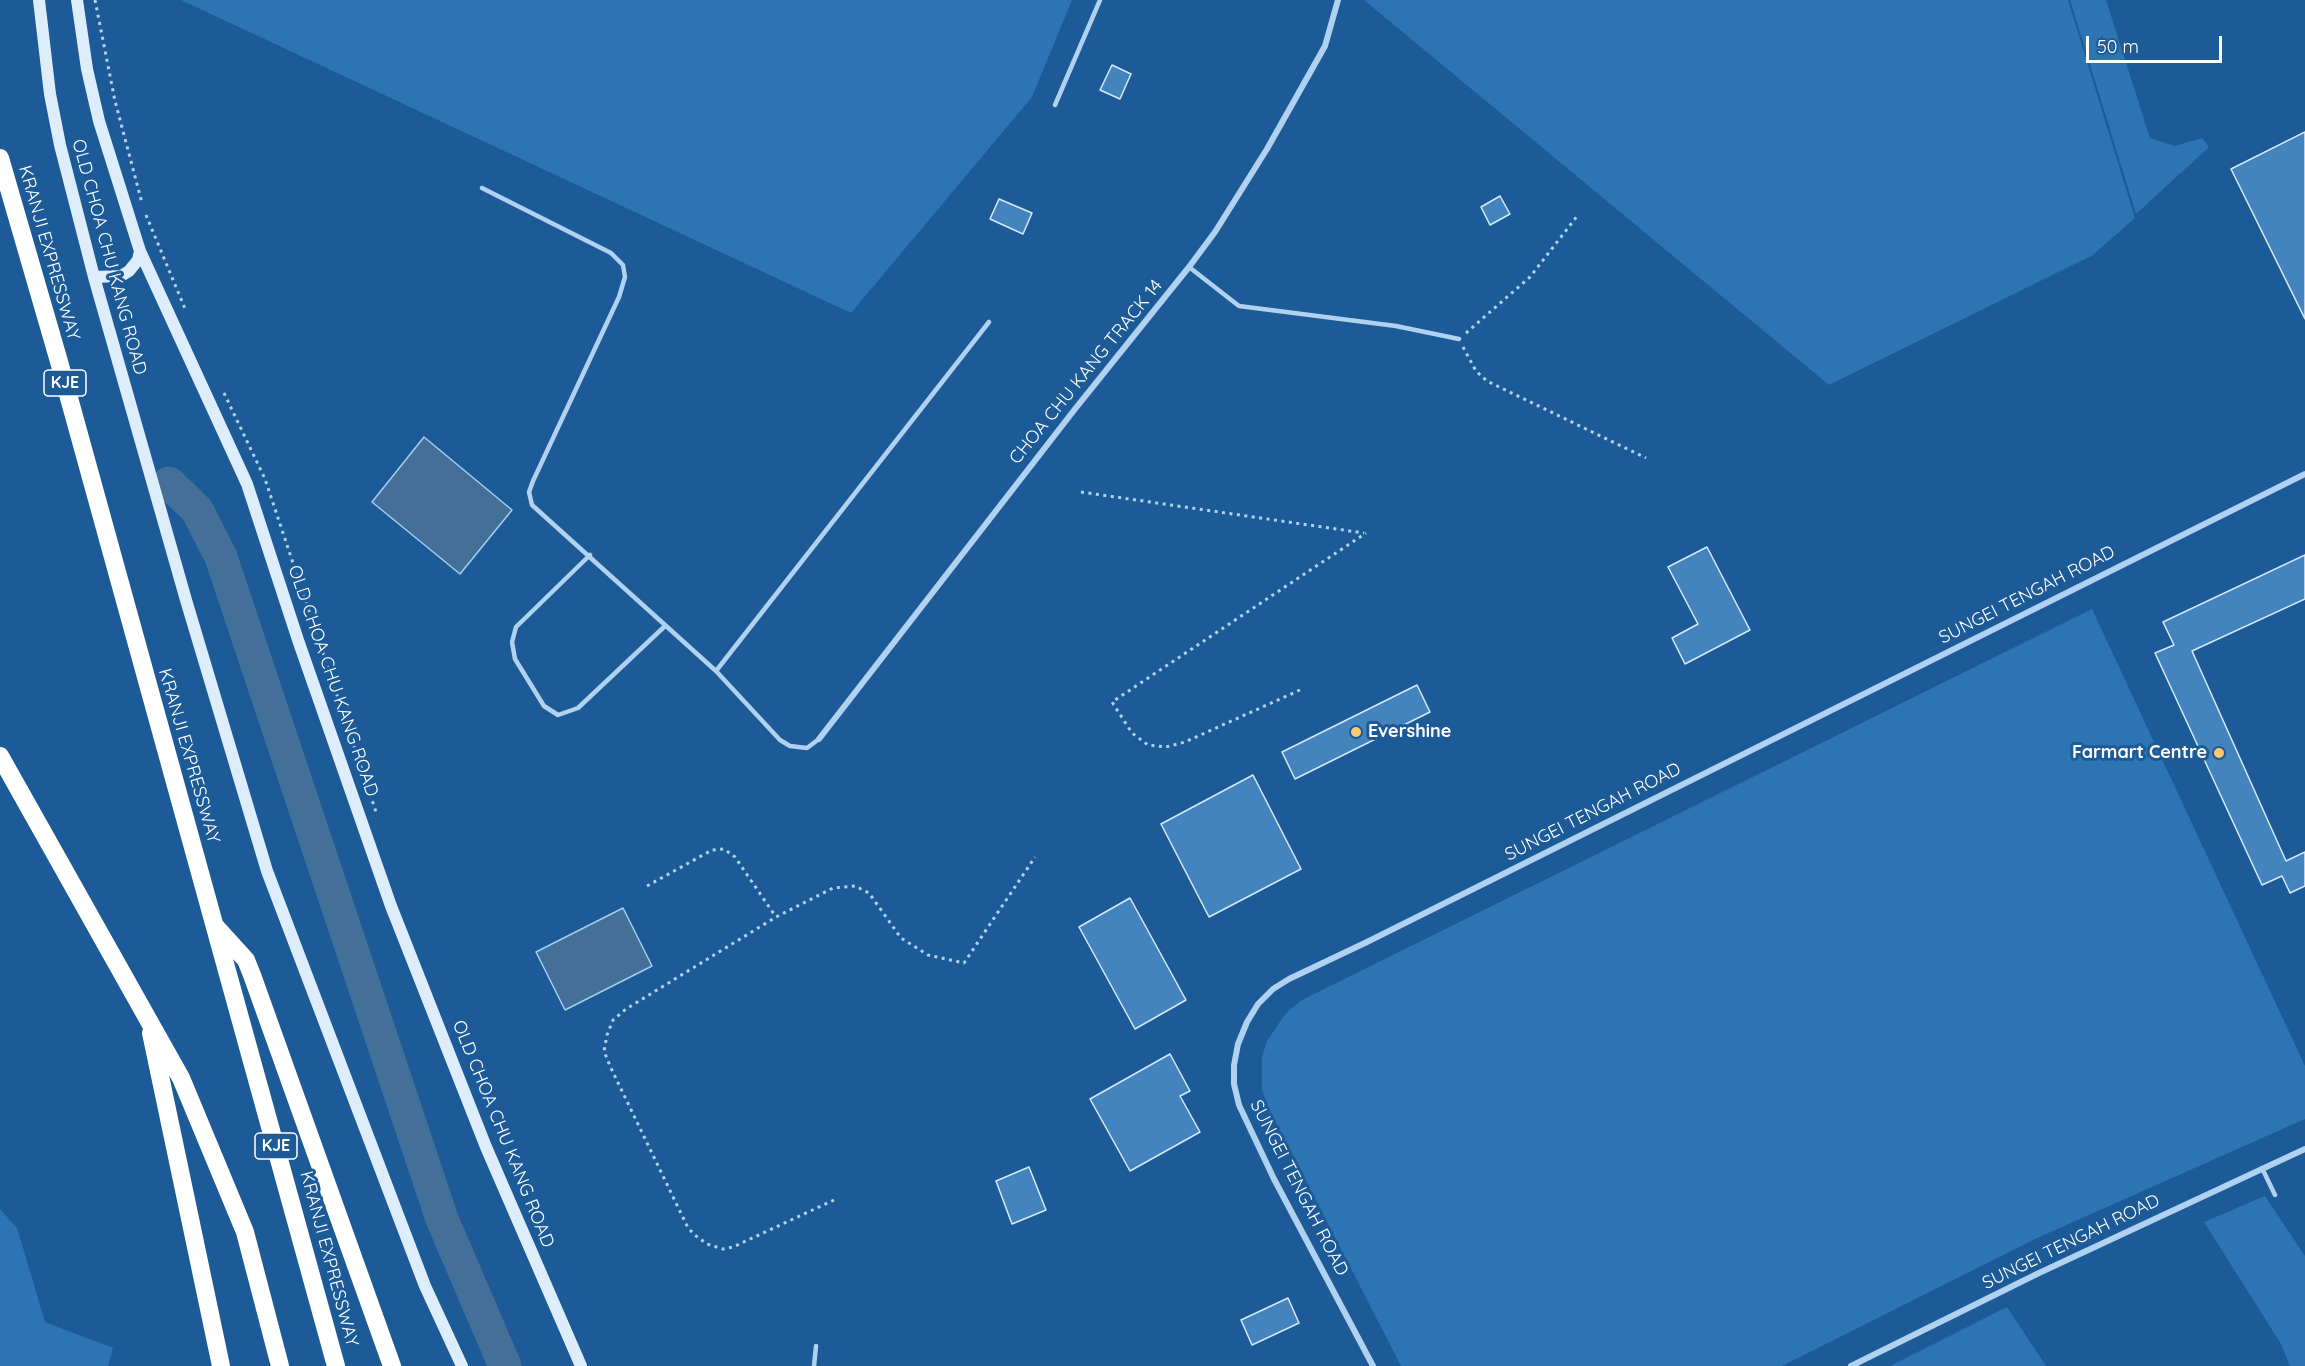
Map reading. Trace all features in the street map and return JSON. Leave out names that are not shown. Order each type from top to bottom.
[{"type":"highway","name":"KRANJI EXPRESSWAY","points":[[0,158],[58,358],[336,1366]]},
{"type":"highway","points":[[0,756],[146,1012],[181,1078],[245,1232],[280,1366]]},
{"type":"highway","points":[[215,926],[246,960],[392,1366]]},
{"type":"highway","points":[[146,1012],[221,1366]]},
{"type":"main road","name":"OLD CHOA CHU KANG ROAD","points":[[39,0],[50,94],[58,135],[94,277],[182,589],[267,871],[425,1286],[462,1366]]},
{"type":"main road","name":"OLD CHOA CHU KANG ROAD","points":[[77,0],[87,69],[99,121],[140,251],[247,484],[298,640],[391,906],[486,1147],[581,1366]]},
{"type":"main road","points":[[94,277],[121,276],[129,271],[138,260],[140,251]]},
{"type":"street","name":"CHOA CHU KANG TRACK 14","points":[[819,739],[1075,408],[1215,232],[1267,149],[1325,46],[1338,0]]},
{"type":"street","name":"SUNGEI TENGAH ROAD","points":[[1373,1366],[1260,1151],[1239,1105],[1234,1084],[1234,1065],[1238,1044],[1258,1004],[1273,989],[2091,579],[2304,475]]},
{"type":"street","name":"SUNGEI TENGAH ROAD","points":[[1851,1366],[2039,1273],[2305,1149]]},
{"type":"lane","points":[[1055,105],[1100,0]]},
{"type":"lane","points":[[482,188],[611,253],[623,265],[625,278],[619,297],[533,481],[529,492],[532,505],[716,671],[780,740],[790,746],[807,748],[819,739]]},
{"type":"lane","points":[[1189,267],[1239,306],[1396,326],[1459,339]]},
{"type":"lane","points":[[716,671],[989,322]]},
{"type":"lane","points":[[590,555],[516,627],[513,642],[515,659],[544,706],[558,715],[578,708],[665,626]]},
{"type":"lane","points":[[2262,1168],[2276,1195]]},
{"type":"lane","points":[[814,1366],[816,1346]]},
{"type":"path","points":[[1578,215],[1530,277],[1459,339],[1476,370],[1487,381],[1646,458]]},
{"type":"path","points":[[1081,492],[1366,533],[1112,702],[1132,733],[1148,745],[1166,747],[1185,742],[1300,690]]},
{"type":"path","points":[[647,886],[712,850],[724,849],[735,857],[776,917]]},
{"type":"path","points":[[834,1200],[733,1247],[723,1248],[707,1244],[696,1236],[688,1228],[604,1051],[613,1020],[626,1009],[776,917],[833,888],[855,886],[869,893],[901,938],[928,955],[964,963],[1035,857]]},
{"type":"shaded area","points":[[181,0],[1072,0],[1032,97],[851,313]]},
{"type":"shaded area","points":[[1364,0],[2068,0],[2135,218],[2093,255],[1829,385]]},
{"type":"shaded area","points":[[2070,0],[2106,0],[2150,138],[2175,146],[2202,138],[2209,147],[2136,214]]},
{"type":"shaded area","points":[[424,437],[512,510],[460,574],[372,502]]},
{"type":"shaded area","points":[[2092,609],[2305,1066],[2305,1119],[2037,1238],[1782,1366],[1401,1366],[1268,1107],[1262,1090],[1262,1057],[1267,1041],[1286,1013],[1302,1000]]},
{"type":"shaded area","points":[[623,908],[652,966],[565,1010],[536,952]]},
{"type":"shaded area","points":[[2265,1196],[2305,1256],[2305,1366],[2290,1366],[2281,1344],[2204,1222]]},
{"type":"shaded area","points":[[0,1209],[17,1228],[45,1322],[113,1348],[108,1366],[0,1366]]},
{"type":"shaded area","points":[[2007,1307],[2046,1366],[1890,1366]]},
{"type":"building","points":[[1112,65],[1131,74],[1120,99],[1100,90]]},
{"type":"building","points":[[2305,132],[2305,319],[2231,169]]},
{"type":"building","points":[[1500,196],[1510,214],[1490,225],[1481,207]]},
{"type":"building","points":[[999,199],[1032,213],[1023,234],[990,219]]},
{"type":"building","points":[[1707,547],[1750,630],[1685,664],[1672,638],[1698,624],[1668,567]]},
{"type":"building","name":"Farmart Centre","points":[[2305,555],[2305,599],[2192,651],[2286,861],[2305,852],[2305,886],[2290,893],[2282,876],[2262,885],[2155,653],[2174,645],[2163,622]]},
{"type":"building","name":"Evershine","points":[[1417,685],[1430,712],[1295,779],[1282,752]]},
{"type":"building","points":[[1253,775],[1301,869],[1209,917],[1161,824]]},
{"type":"building","points":[[1130,898],[1186,1000],[1135,1029],[1079,927]]},
{"type":"building","points":[[1170,1054],[1190,1091],[1180,1096],[1200,1132],[1130,1171],[1090,1099]]},
{"type":"building","points":[[1029,1167],[1046,1210],[1012,1224],[996,1181]]},
{"type":"building","points":[[1288,1298],[1299,1323],[1252,1345],[1241,1320]]},
{"type":"waterway","points":[[169,483],[197,510],[221,557],[442,1219],[505,1366]]},
{"type":"place","name":"Evershine","points":[[1356,732]]},
{"type":"place","name":"Farmart Centre","points":[[2219,753]]}]
